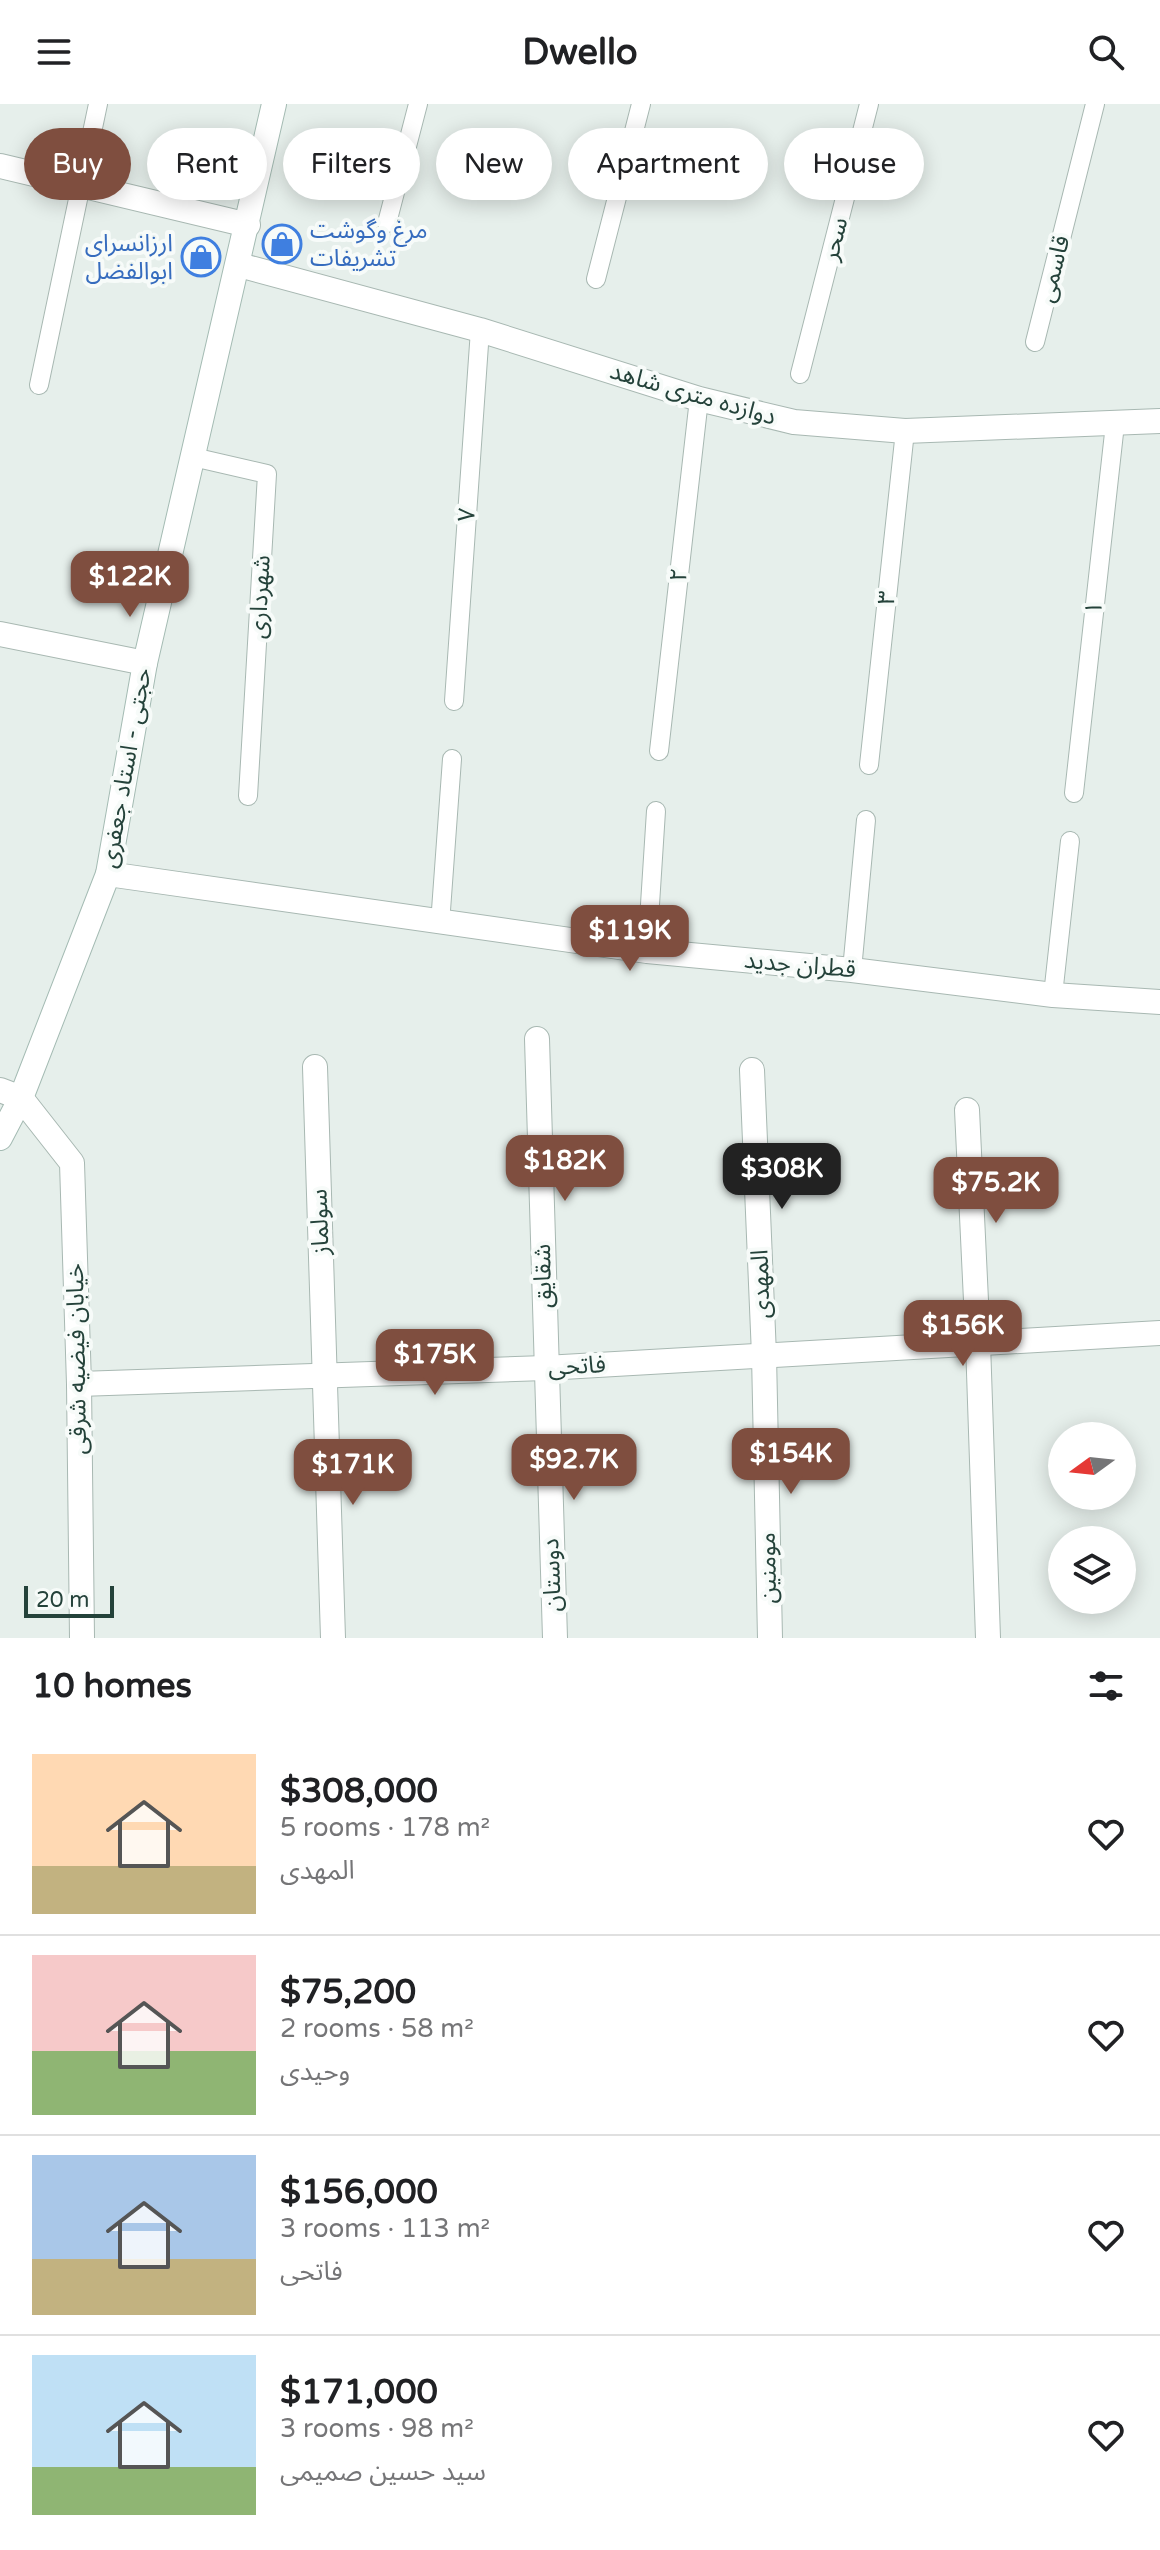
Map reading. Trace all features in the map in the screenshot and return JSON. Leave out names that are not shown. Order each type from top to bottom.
[{"type":"street","name":"حجتی - استاد جعفری","points":[[0,1138],[11,1094],[108,874],[145,663],[274,104]]},
{"type":"street","points":[[0,166],[24,172]]},
{"type":"street","points":[[131,197],[248,225]]},
{"type":"street","name":"دوازده متری شاهد","points":[[239,265],[480,330],[699,399],[794,422],[905,431],[1160,421]]},
{"type":"street","points":[[0,634],[145,663]]},
{"type":"street","name":"قطران جدید","points":[[108,874],[440,924],[647,951],[852,970],[1053,995],[1160,1002]]},
{"type":"street","name":"شقایق","points":[[537,1039],[545,1368]]},
{"type":"street","name":"سولماز","points":[[315,1067],[333,1638]]},
{"type":"street","name":"المهدی","points":[[752,1070],[764,1355]]},
{"type":"street","name":"خیابان فیضیه شرقی","points":[[11,1094],[72,1163],[82,1638]]},
{"type":"street","points":[[967,1110],[988,1638]]},
{"type":"street","name":"فاتحی","points":[[79,1384],[545,1368],[1160,1333]]},
{"type":"street","name":"مومنین","points":[[764,1355],[770,1638]]},
{"type":"street","name":"دوستان","points":[[545,1368],[555,1638]]},
{"type":"lane","points":[[93,128],[98,104]]},
{"type":"lane","points":[[387,223],[418,104]]},
{"type":"lane","points":[[596,279],[641,104]]},
{"type":"lane","name":"سحر","points":[[800,374],[869,104]]},
{"type":"lane","name":"قاسمی","points":[[1035,342],[1095,104]]},
{"type":"lane","points":[[39,385],[78,200]]},
{"type":"lane","name":"۷","points":[[454,701],[480,330]]},
{"type":"lane","name":"۲","points":[[659,751],[699,399]]},
{"type":"lane","name":"۱","points":[[1074,793],[1115,424]]},
{"type":"lane","name":"۳","points":[[869,765],[905,431]]},
{"type":"lane","name":"شهرداری","points":[[193,457],[267,474],[248,796]]},
{"type":"lane","points":[[440,924],[452,759]]},
{"type":"lane","points":[[647,951],[656,811]]},
{"type":"lane","points":[[852,970],[866,820]]},
{"type":"lane","points":[[1053,995],[1070,841]]},
{"type":"place","name":"مرغ وگوشت تشریفات","points":[[282,244]]},
{"type":"place","name":"ارزانسرای ابوالفضل","points":[[201,257]]}]
